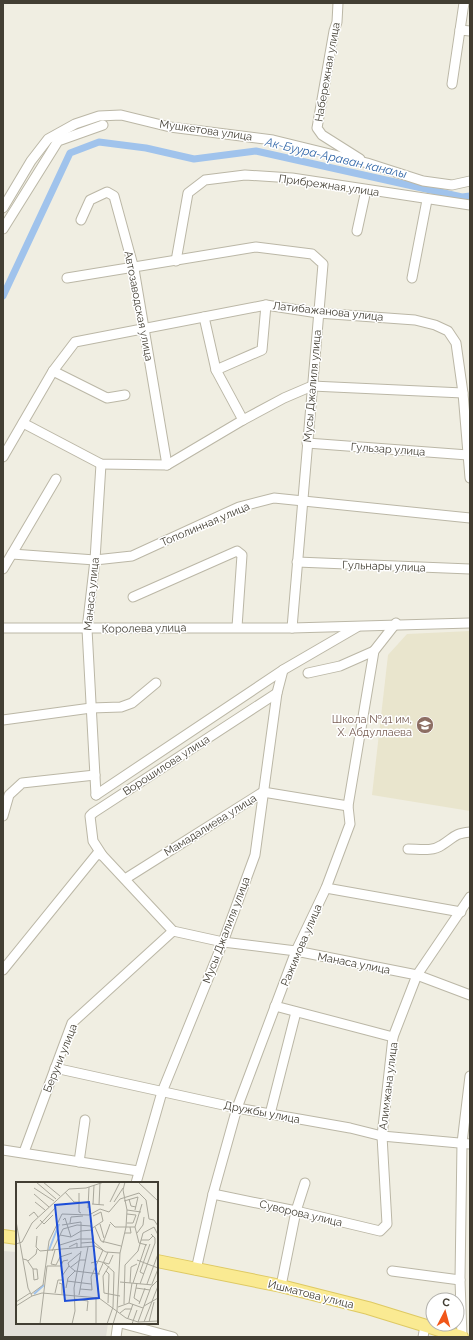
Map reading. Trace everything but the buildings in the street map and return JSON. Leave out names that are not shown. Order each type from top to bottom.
[{"type":"main road","points":[[3,1236],[16,1238]]},
{"type":"main road","name":"Ишматова улица","points":[[158,1261],[281,1286],[368,1308],[424,1332],[462,1337]]},
{"type":"street","name":"Набережная улица","points":[[338,3],[337,22],[334,31],[317,128],[322,135],[367,164]]},
{"type":"street","points":[[452,84],[464,3]]},
{"type":"street","points":[[460,30],[470,31]]},
{"type":"street","name":"Мушкетова улица","points":[[3,208],[31,161],[48,139],[75,124],[99,116],[121,115],[170,127],[273,140],[423,180],[452,185],[470,181]]},
{"type":"street","points":[[3,229],[58,141],[103,125]]},
{"type":"street","name":"Прибрежная улица","points":[[176,261],[188,193],[205,180],[245,175],[292,178],[427,200],[470,205]]},
{"type":"street","points":[[357,231],[366,190]]},
{"type":"street","name":"Автозаводская улица","points":[[81,220],[90,200],[107,192],[114,196],[134,269],[167,465]]},
{"type":"street","points":[[412,278],[427,200]]},
{"type":"street","name":"Мусы Джалиля улица","points":[[67,278],[134,269],[256,247],[312,254],[323,264],[292,628]]},
{"type":"street","points":[[216,370],[262,350],[266,305]]},
{"type":"street","name":"Латибажанова улица","points":[[3,457],[53,371],[75,342],[266,305],[318,313],[415,320],[435,325],[448,331],[456,343],[466,374],[463,393],[470,478]]},
{"type":"street","points":[[204,317],[216,370],[243,420]]},
{"type":"street","points":[[53,371],[107,398],[125,395]]},
{"type":"street","points":[[23,423],[101,464],[167,465],[243,420],[284,398],[312,386],[463,393]]},
{"type":"street","name":"Гульзар улица","points":[[307,443],[468,455]]},
{"type":"street","name":"Манаса улица","points":[[96,796],[87,629],[95,560],[101,464]]},
{"type":"street","points":[[3,569],[56,478]]},
{"type":"street","name":"Тополинная улица","points":[[12,554],[95,560],[132,556],[239,507],[274,498],[470,518]]},
{"type":"street","points":[[133,597],[237,550],[242,554],[237,627]]},
{"type":"street","name":"Гульнары улица","points":[[297,562],[470,569]]},
{"type":"street","name":"Королева улица","points":[[3,628],[292,628],[470,623]]},
{"type":"street","name":"Ражимова улица","points":[[196,1270],[213,1194],[237,1108],[296,951],[326,888],[350,824],[348,806],[374,651],[396,624]]},
{"type":"street","name":"Ворошилова улица","points":[[96,796],[283,670],[359,626]]},
{"type":"street","points":[[308,673],[340,666],[374,651]]},
{"type":"street","name":"Мусы Джалиля улица","points":[[136,1182],[138,1171],[162,1092],[223,942],[255,855],[277,693],[283,670]]},
{"type":"street","points":[[3,720],[91,708],[121,707],[132,703],[156,682]]},
{"type":"street","name":"Ворошилова улица","points":[[102,854],[93,840],[90,816],[93,813],[277,693]]},
{"type":"street","points":[[3,816],[9,795],[22,784],[95,775]]},
{"type":"street","name":"Мамадалиева улица","points":[[125,879],[263,792],[348,806]]},
{"type":"street","points":[[408,849],[431,850],[442,846],[450,837],[459,833],[470,832]]},
{"type":"street","points":[[3,970],[97,854],[102,854],[172,931]]},
{"type":"street","points":[[326,888],[461,912]]},
{"type":"street","name":"Алимжана улица","points":[[387,1224],[382,1136],[393,1037],[417,975],[470,897]]},
{"type":"street","name":"Манаса улица","points":[[172,931],[223,942],[296,951],[417,975],[470,995]]},
{"type":"street","name":"Беруни улица","points":[[24,1152],[72,1023],[172,931]]},
{"type":"street","points":[[275,1006],[393,1037]]},
{"type":"street","points":[[270,1114],[296,1012]]},
{"type":"street","name":"Дружбы улица","points":[[55,1068],[237,1108],[350,1128],[382,1136],[466,1144]]},
{"type":"street","points":[[462,1337],[460,1280],[470,1076]]},
{"type":"street","points":[[79,1162],[85,1120]]},
{"type":"street","points":[[3,1150],[24,1152],[138,1171]]},
{"type":"street","points":[[281,1286],[296,1211],[305,1182]]},
{"type":"street","name":"Суворова улица","points":[[213,1194],[296,1211],[380,1231],[387,1224]]},
{"type":"street","points":[[392,1271],[460,1280]]},
{"type":"street","points":[[116,1337],[119,1324]]},
{"type":"street","points":[[123,1324],[173,1337]]},
{"type":"shaded area","name":"Школа №41 им, Х. Абдуллаева","points":[[470,631],[470,811],[372,795],[388,655],[407,634]]},
{"type":"shaded area","points":[[3,1251],[16,1252],[16,1324],[108,1324],[106,1337],[3,1337]]},
{"type":"waterway","name":"Ак-Буура-Араван каналы","points":[[3,296],[70,153],[99,142],[146,148],[194,159],[256,151],[462,197],[470,196]]},
{"type":"place","name":"Школа №41 им, Х. Абдуллаева","points":[[425,725]]}]
